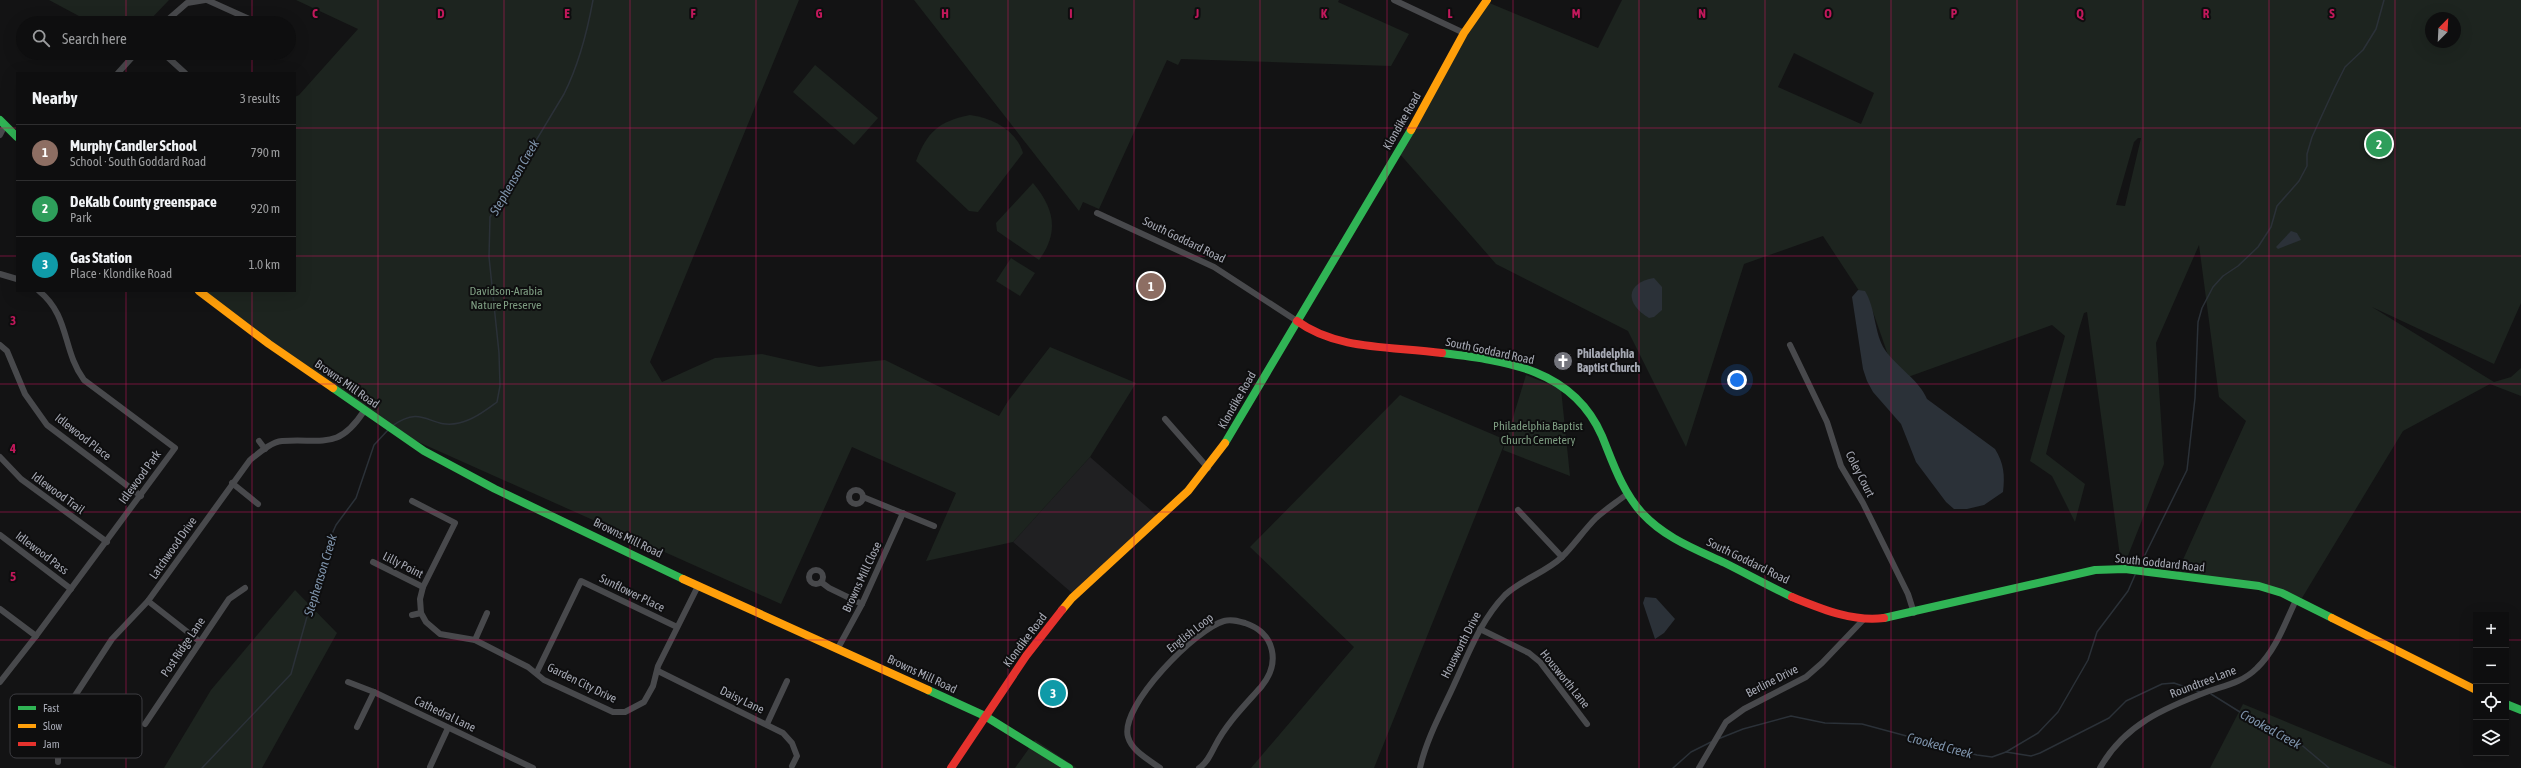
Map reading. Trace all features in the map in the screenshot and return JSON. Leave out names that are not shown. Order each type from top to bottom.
[{"type":"main road","name":"Klondike Road","points":[[951,768],[1026,656],[1072,598],[1188,491],[1208,468],[1230,437],[1297,321],[1407,138],[1464,33],[1487,0]]},
{"type":"main road","points":[[2,122],[16,136]]},
{"type":"main road","name":"Browns Mill Road","points":[[200,292],[269,344],[424,451],[495,489],[698,586],[838,648],[985,716],[1069,768]]},
{"type":"main road","name":"South Goddard Road","points":[[1297,321],[1306,328],[1323,336],[1352,344],[1450,354],[1529,371],[1559,383],[1580,401],[1590,413],[1627,494],[1652,523],[1668,535],[1817,607],[1864,619],[1914,612],[2070,574],[2118,570],[2259,586],[2296,600],[2473,688]]},
{"type":"main road","points":[[2509,705],[2521,710]]},
{"type":"street","points":[[172,16],[187,3],[206,0],[242,16]]},
{"type":"street","points":[[1394,0],[1464,33]]},
{"type":"street","points":[[119,72],[130,60]]},
{"type":"street","points":[[171,60],[184,72]]},
{"type":"street","points":[[0,135],[2,122]]},
{"type":"street","name":"South Goddard Road","points":[[1097,213],[1214,267],[1297,321]]},
{"type":"street","points":[[0,274],[16,279]]},
{"type":"street","name":"Idlewood Park","points":[[0,682],[107,542],[175,448],[84,380],[76,368],[60,316],[52,301],[40,292]]},
{"type":"street","name":"Idlewood Place","points":[[0,345],[7,350],[25,394],[47,425],[141,496]]},
{"type":"street","name":"Coley Court","points":[[1790,345],[1827,422],[1841,466],[1863,503],[1908,594],[1914,612]]},
{"type":"street","name":"Latchwood Drive","points":[[76,694],[112,639],[148,601],[250,460],[265,448],[281,441],[328,440],[345,433],[356,423],[364,411]]},
{"type":"street","points":[[1165,419],[1208,468]]},
{"type":"street","points":[[259,441],[265,448]]},
{"type":"street","points":[[175,448],[181,444]]},
{"type":"street","name":"Idlewood Trail","points":[[0,457],[21,479],[107,542]]},
{"type":"street","points":[[232,483],[258,504]]},
{"type":"street","name":"Housworth Drive","points":[[1420,768],[1433,730],[1480,629],[1491,610],[1506,594],[1524,581],[1545,570],[1562,557],[1597,517],[1627,494]]},
{"type":"street","points":[[863,497],[934,526]]},
{"type":"street","points":[[412,501],[455,522],[423,587],[421,613],[412,615]]},
{"type":"street","points":[[1518,510],[1562,557]]},
{"type":"street","name":"Browns Mill Close","points":[[838,648],[862,604],[903,513]]},
{"type":"street","name":"Idlewood Pass","points":[[0,535],[71,589]]},
{"type":"street","name":"Lilly Point","points":[[373,562],[423,587]]},
{"type":"street","name":"Sunflower Place","points":[[537,672],[582,581],[677,627]]},
{"type":"street","points":[[821,582],[829,588],[862,604]]},
{"type":"street","name":"Garden City Drive","points":[[421,613],[426,622],[440,634],[475,640],[537,672],[544,680],[613,712],[619,713],[632,710],[644,702],[653,686],[677,627],[698,586]]},
{"type":"street","name":"Post Ridge Lane","points":[[145,724],[199,641],[229,599],[244,588]]},
{"type":"street","name":"Roundtree Lane","points":[[2100,768],[2119,741],[2142,722],[2168,707],[2232,685],[2257,668],[2271,651],[2296,600]]},
{"type":"street","points":[[148,601],[199,641]]},
{"type":"street","points":[[0,609],[36,636]]},
{"type":"street","points":[[475,640],[487,613]]},
{"type":"street","name":"Berline Drive","points":[[1699,768],[1726,722],[1744,708],[1806,677],[1822,663],[1864,619]]},
{"type":"street","name":"English Loop","points":[[1160,768],[1134,747],[1128,736],[1124,728],[1131,711],[1143,693],[1171,662],[1194,642],[1224,621],[1236,620],[1251,625],[1271,643],[1274,652],[1270,672],[1266,681],[1223,730],[1211,753],[1199,768]]},
{"type":"street","name":"Housworth Lane","points":[[1480,629],[1529,653],[1540,662],[1587,724]]},
{"type":"street","name":"Daisy Lane","points":[[658,671],[784,733],[792,743],[797,756],[792,766]]},
{"type":"street","points":[[767,724],[787,681]]},
{"type":"street","name":"Cathedral Lane","points":[[348,682],[374,692],[448,728],[520,766],[533,768]]},
{"type":"street","points":[[357,728],[374,692]]},
{"type":"street","points":[[430,767],[448,728]]},
{"type":"shaded area","points":[[2291,231],[2297,233],[2301,240],[2278,249],[2276,247]]},
{"type":"shaded area","points":[[1654,278],[1662,287],[1662,310],[1654,317],[1649,318],[1636,307],[1632,301],[1632,295],[1633,289],[1638,284]]},
{"type":"shaded area","points":[[1858,290],[1865,291],[1869,298],[1881,343],[1885,350],[1914,380],[1924,392],[1927,399],[1995,449],[2003,470],[2003,492],[1984,505],[1967,509],[1954,509],[1946,502],[1916,462],[1901,424],[1873,392],[1863,369],[1852,297]]},
{"type":"shaded area","points":[[1090,457],[1161,519],[1072,593],[1013,542]]},
{"type":"shaded area","points":[[1645,597],[1656,598],[1675,619],[1664,633],[1655,639],[1643,603]]},
{"type":"green space","points":[[49,0],[169,0],[154,16],[79,16]]},
{"type":"green space","name":"Davidson-Arabia Nature Preserve","points":[[296,0],[799,0],[650,362],[662,382],[715,358],[762,354],[819,367],[885,360],[999,416],[1008,401],[1050,347],[1136,383],[1090,457],[1013,542],[926,561],[956,493],[852,447],[781,604],[396,432],[291,358],[206,292],[296,292],[296,96],[358,29]]},
{"type":"green space","points":[[914,0],[1339,0],[1338,2],[1409,34],[1391,66],[1181,59],[1178,65],[1167,60],[1099,209],[1083,202],[1079,211]]},
{"type":"green space","points":[[1622,0],[2521,0],[2521,303],[2494,364],[2372,307],[2494,382],[2511,377],[2521,368],[2521,396],[2490,384],[2403,431],[2302,598],[2265,586],[2176,575],[2246,421],[2219,397],[2199,245],[2156,343],[2164,464],[2122,571],[2087,312],[2084,313],[2079,329],[2046,454],[2085,484],[2075,522],[2052,476],[2030,461],[2065,336],[2052,325],[1908,377],[1888,355],[1873,312],[1823,236],[1744,264],[1686,447],[1628,331],[1496,264],[1399,153],[1487,2],[1598,48]],"holes":[[[1794,53],[1874,93],[1861,124],[1778,87]],[[2138,138],[2141,138],[2125,206],[2116,205],[2134,142]]]},
{"type":"green space","points":[[815,65],[878,118],[854,145],[793,92]]},
{"type":"green space","points":[[970,115],[987,119],[1002,126],[1015,138],[1023,153],[978,212],[969,211],[916,161],[925,142],[936,129],[950,121]]},
{"type":"green space","points":[[1033,183],[1046,202],[1052,221],[1050,240],[1039,260],[997,231],[996,223]]},
{"type":"green space","points":[[1011,258],[1035,273],[1020,296],[996,281]]},
{"type":"green space","name":"Philadelphia Baptist Church Cemetery","points":[[1526,375],[1561,389],[1570,476],[1503,450]]},
{"type":"green space","points":[[1400,395],[1506,440],[1374,768],[1251,768],[1354,647],[1250,547]]},
{"type":"green space","points":[[295,590],[337,633],[262,768],[164,768],[211,690]]},
{"type":"green space","points":[[2243,704],[2398,768],[2210,768]]},
{"type":"green space","points":[[1035,740],[1077,768],[1015,768]]},
{"type":"waterway","name":"Stephenson Creek","points":[[392,426],[412,417],[427,418],[449,424],[464,422],[497,402],[500,386],[499,353],[489,257],[490,217],[564,94],[582,48],[593,0]]},
{"type":"waterway","points":[[2139,567],[2187,470],[2195,398],[2198,322],[2202,308],[2213,287],[2223,276],[2238,266],[2258,247],[2271,227],[2277,206],[2299,181],[2307,166],[2307,154],[2312,137],[2335,87],[2345,67],[2363,50],[2376,29],[2384,0]]},
{"type":"waterway","name":"Stephenson Creek","points":[[202,768],[291,674],[327,545],[336,525],[356,498],[374,445],[388,430]]},
{"type":"waterway","points":[[2006,752],[2038,733],[2058,712],[2088,660],[2097,632],[2128,591],[2135,575]]},
{"type":"waterway","name":"Crooked Creek","points":[[1718,739],[1743,729],[1791,716],[1825,723],[1862,724],[1977,755],[1992,757],[2006,752],[2031,756],[2040,753],[2109,718],[2126,701],[2162,684],[2174,683],[2200,692]]},
{"type":"waterway","name":"Crooked Creek","points":[[2211,694],[2264,727],[2298,742],[2329,768]]},
{"type":"waterway","name":"Crooked Creek","points":[[1673,768],[1691,752],[1711,742]]},
{"type":"traffic: fast","points":[[0,120],[16,136]]},
{"type":"traffic: fast","points":[[1225,443],[1411,130]]},
{"type":"traffic: fast","points":[[1442,353],[1514,365],[1536,372],[1556,382],[1574,396],[1589,414],[1602,436],[1623,486],[1635,504],[1651,522],[1670,536],[1692,548],[1792,597]]},
{"type":"traffic: fast","points":[[333,388],[424,451],[495,489],[683,579]]},
{"type":"traffic: fast","points":[[1884,618],[2095,570],[2125,569],[2259,586],[2282,593],[2332,618]]},
{"type":"traffic: fast","points":[[928,690],[985,716],[1069,768]]},
{"type":"traffic: fast","points":[[2509,705],[2521,710]]},
{"type":"traffic: slow","points":[[1411,130],[1464,33],[1487,0]]},
{"type":"traffic: slow","points":[[200,292],[269,344],[333,388]]},
{"type":"traffic: slow","points":[[1062,610],[1072,598],[1188,491],[1225,443]]},
{"type":"traffic: slow","points":[[683,579],[928,690]]},
{"type":"traffic: slow","points":[[2332,618],[2473,688]]},
{"type":"traffic: jam","points":[[1297,321],[1313,331],[1330,338],[1348,342],[1367,346],[1442,353]]},
{"type":"traffic: jam","points":[[1792,597],[1837,614],[1860,618],[1884,618]]},
{"type":"traffic: jam","points":[[951,768],[1026,656],[1062,610]]},
{"type":"place","name":"DeKalb County greenspace","points":[[2379,144]]},
{"type":"place","name":"Murphy Candler School","points":[[1151,286]]},
{"type":"place","name":"Philadelphia Baptist Church","points":[[1563,361]]},
{"type":"place","name":"Gas Station","points":[[1053,693]]}]
